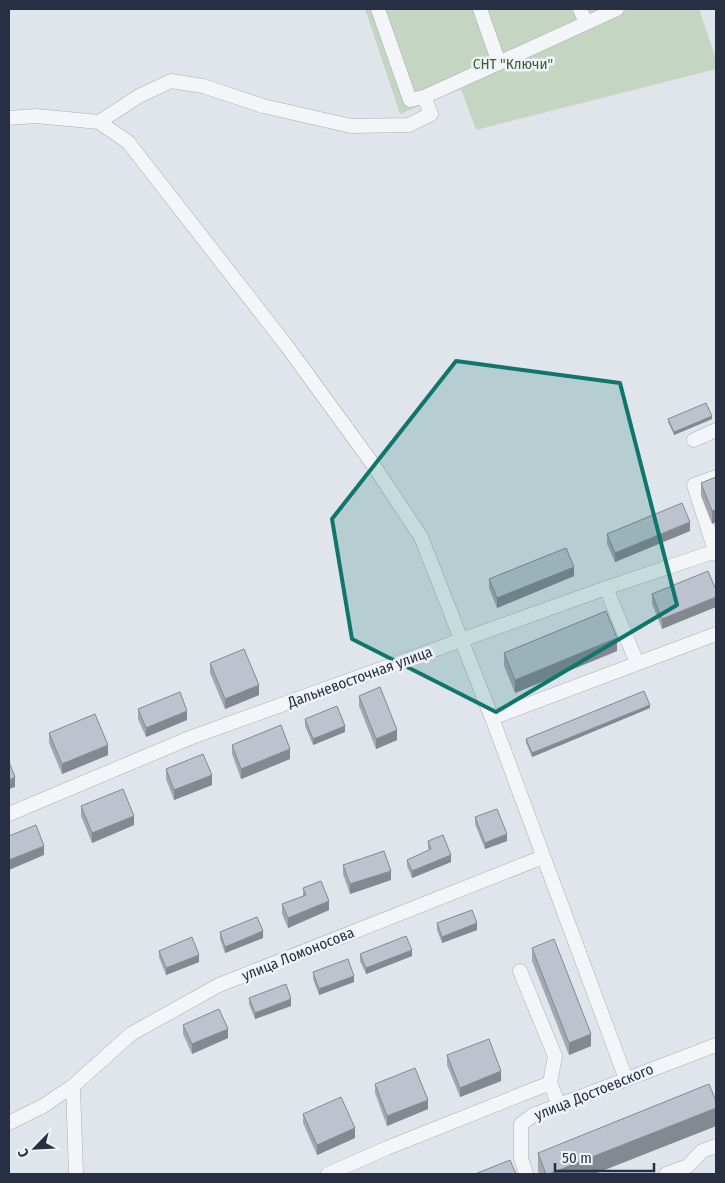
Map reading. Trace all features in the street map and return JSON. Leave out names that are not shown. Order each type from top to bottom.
[{"type":"street","points":[[378,9],[410,100],[424,97],[617,9]]},
{"type":"street","points":[[480,9],[499,63]]},
{"type":"street","points":[[580,9],[586,23]]},
{"type":"street","points":[[99,122],[140,96],[171,81],[203,86],[263,106],[351,126],[410,125],[431,114],[424,97]]},
{"type":"street","points":[[9,118],[36,116],[99,122],[128,142],[286,345],[372,463],[421,537],[492,718],[626,1079]]},
{"type":"street","points":[[694,440],[716,430]]},
{"type":"street","points":[[716,476],[694,486],[716,552]]},
{"type":"street","name":"Дальневосточная улица","points":[[9,814],[192,737],[606,588],[716,552]]},
{"type":"street","points":[[606,588],[637,663]]},
{"type":"street","points":[[492,718],[716,634]]},
{"type":"street","name":"улица Ломоносова","points":[[9,1123],[43,1106],[73,1086],[130,1034],[219,985],[543,857]]},
{"type":"street","points":[[520,971],[555,1056],[550,1083],[559,1105]]},
{"type":"street","name":"улица Достоевского","points":[[526,1174],[521,1158],[521,1124],[533,1115],[716,1045]]},
{"type":"street","points":[[328,1174],[387,1148],[550,1083]]},
{"type":"street","points":[[73,1086],[76,1174]]},
{"type":"street","points":[[666,1174],[690,1170],[702,1152],[716,1146]]},
{"type":"highlighted area","points":[[456,361],[620,383],[677,605],[496,712],[352,639],[332,519]]},
{"type":"green space","name":"СНТ \"Ключи\"","points":[[365,9],[699,9],[716,59],[716,69],[476,130],[461,89],[400,114]]},
{"type":"building","points":[[706,403],[712,416],[674,432],[668,419]]},
{"type":"building","points":[[716,477],[716,510],[712,511],[701,483]]},
{"type":"building","points":[[682,503],[690,522],[615,553],[607,534]]},
{"type":"building","points":[[566,548],[574,567],[497,598],[489,579]]},
{"type":"building","points":[[708,571],[716,590],[716,597],[662,619],[652,594]]},
{"type":"building","points":[[606,611],[617,638],[515,680],[504,653]]},
{"type":"building","points":[[244,649],[259,685],[225,699],[210,663]]},
{"type":"building","points":[[380,687],[397,730],[376,739],[359,696]]},
{"type":"building","points":[[644,691],[650,705],[532,753],[526,739]]},
{"type":"building","points":[[180,692],[187,711],[146,728],[138,709]]},
{"type":"building","points":[[337,706],[345,726],[313,739],[305,719]]},
{"type":"building","points":[[95,714],[108,745],[62,764],[49,733]]},
{"type":"building","points":[[281,725],[290,749],[241,769],[232,745]]},
{"type":"building","points":[[203,754],[212,775],[174,790],[166,769]]},
{"type":"building","points":[[9,762],[15,777],[9,780]]},
{"type":"building","points":[[123,789],[134,816],[92,833],[81,806]]},
{"type":"building","points":[[497,809],[507,834],[485,843],[475,817]]},
{"type":"building","points":[[36,825],[44,846],[9,860],[9,836]]},
{"type":"building","points":[[443,835],[451,855],[412,871],[407,860],[431,849],[428,841]]},
{"type":"building","points":[[384,851],[391,871],[350,884],[343,865]]},
{"type":"building","points":[[321,881],[329,901],[288,918],[282,904],[306,895],[303,888]]},
{"type":"building","points":[[472,910],[477,923],[442,937],[437,923]]},
{"type":"building","points":[[257,917],[263,931],[225,947],[220,932]]},
{"type":"building","points":[[406,936],[412,950],[366,968],[360,954]]},
{"type":"building","points":[[192,937],[199,955],[166,968],[159,951]]},
{"type":"building","points":[[554,939],[591,1034],[569,1043],[532,948]]},
{"type":"building","points":[[348,959],[354,976],[319,989],[313,972]]},
{"type":"building","points":[[286,984],[291,999],[255,1013],[249,998]]},
{"type":"building","points":[[219,1009],[228,1029],[192,1044],[183,1025]]},
{"type":"building","points":[[489,1039],[501,1071],[460,1088],[447,1055]]},
{"type":"building","points":[[415,1068],[428,1100],[387,1116],[375,1084]]},
{"type":"building","points":[[709,1084],[716,1101],[716,1108],[546,1174],[538,1153]]},
{"type":"building","points":[[341,1097],[355,1128],[317,1145],[303,1114]]},
{"type":"building","points":[[510,1160],[516,1174],[475,1174]]}]
